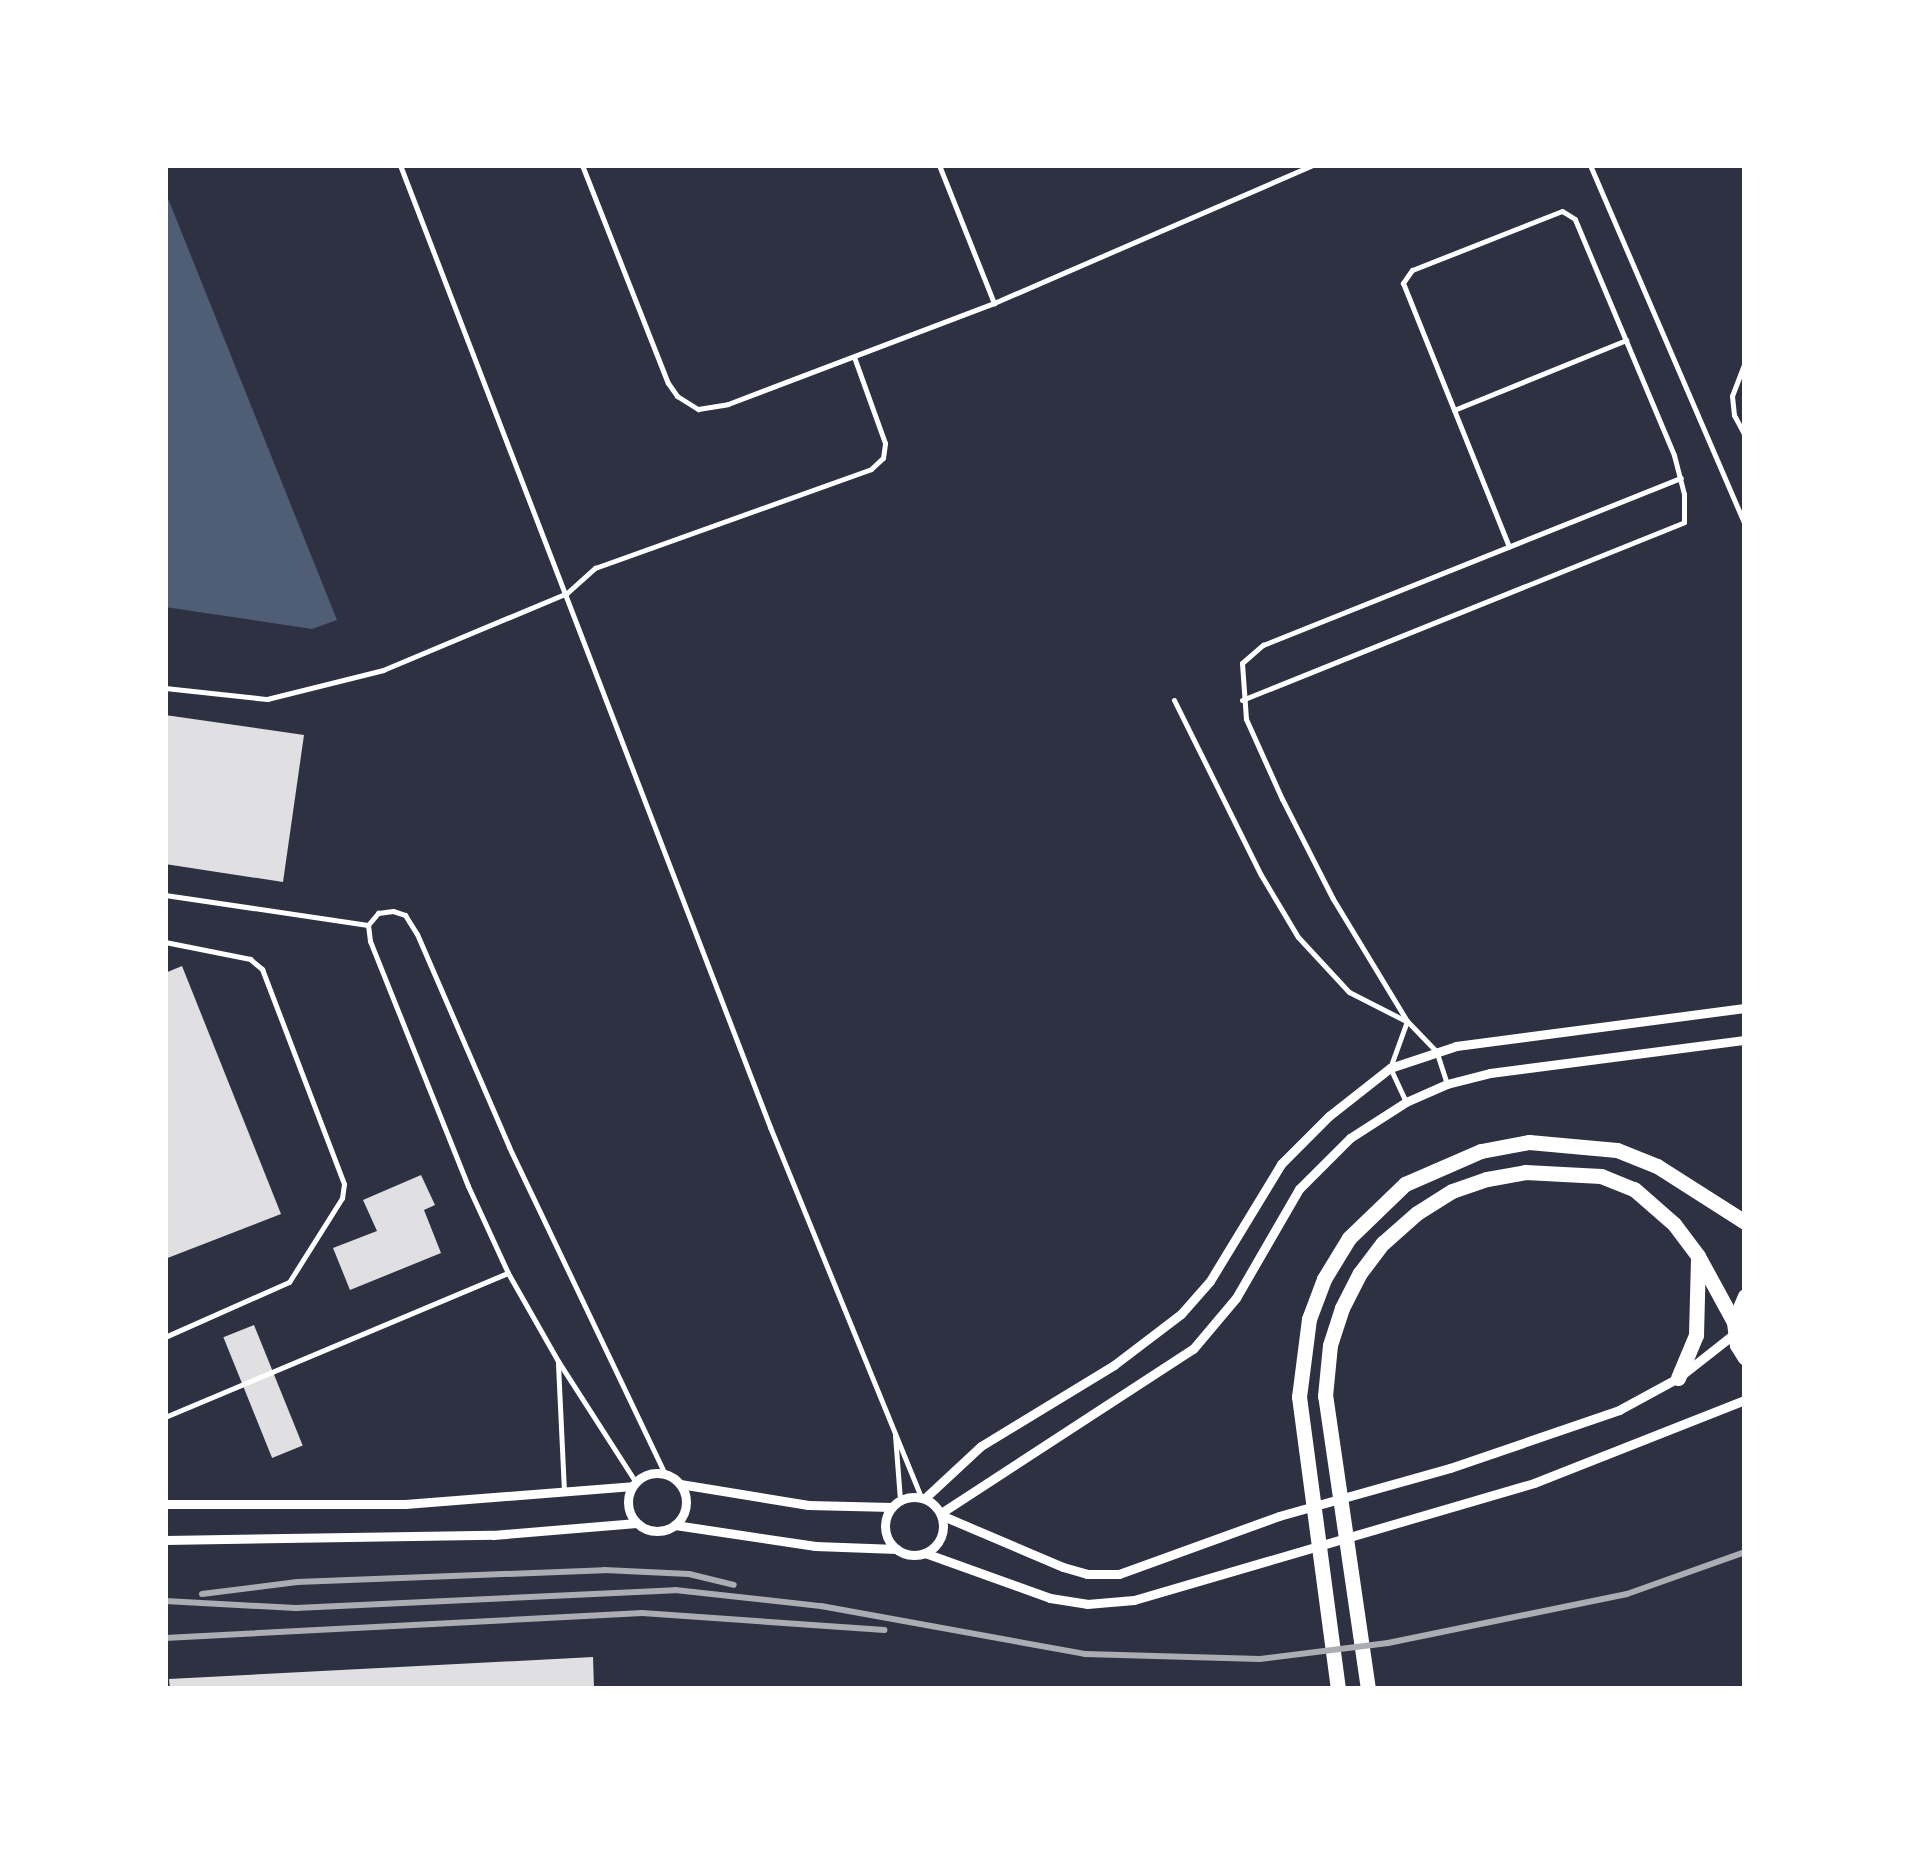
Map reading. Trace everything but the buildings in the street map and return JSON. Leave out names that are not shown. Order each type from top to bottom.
[{"type":"main road","points":[[1338,1689],[1299,1397],[1309,1319],[1324,1279],[1349,1238],[1406,1184],[1443,1164],[1528,1142],[1617,1150],[1657,1166],[1745,1222]]},
{"type":"main road","points":[[1368,1689],[1325,1396],[1330,1345],[1360,1273],[1394,1233],[1452,1191],[1525,1172],[1601,1176],[1634,1189],[1654,1203],[1698,1256],[1745,1358]]},
{"type":"main road","points":[[1678,1378],[1696,1334],[1698,1256]]},
{"type":"main road","points":[[1734,1328],[1745,1296]]},
{"type":"street","points":[[165,1504],[405,1504],[564,1493],[634,1484],[647,1474],[665,1474],[680,1484],[808,1505],[896,1503],[923,1498],[980,1446],[1114,1365],[1181,1314],[1210,1280],[1281,1164],[1328,1116],[1390,1068],[1436,1051],[1745,1008]]},
{"type":"street","points":[[942,1514],[1193,1348],[1236,1298],[1299,1189],[1350,1138],[1406,1102],[1448,1084],[1528,1066],[1745,1040]]},
{"type":"street","points":[[923,1498],[942,1514],[1063,1567],[1087,1574],[1119,1574],[1278,1516],[1618,1410],[1678,1378],[1734,1328]]},
{"type":"street","points":[[165,1540],[493,1534],[637,1523],[658,1532],[675,1525],[815,1546],[925,1553],[1050,1598],[1087,1604],[1134,1600],[1516,1489],[1745,1400]]},
{"type":"street","points":[[634,1484],[627,1503],[637,1523]]},
{"type":"street","points":[[675,1525],[686,1510],[680,1484]]},
{"type":"street","points":[[896,1503],[885,1531],[897,1550]]},
{"type":"street","points":[[925,1553],[941,1538],[942,1514]]},
{"type":"lane","points":[[400,165],[770,1127],[923,1498]]},
{"type":"lane","points":[[582,165],[668,383],[686,404],[698,409],[716,408],[994,303],[1313,165]]},
{"type":"lane","points":[[939,165],[994,303]]},
{"type":"lane","points":[[1590,165],[1745,524]]},
{"type":"lane","points":[[1242,700],[1679,527],[1686,506],[1681,478],[1575,219],[1568,212],[1557,212],[1427,264],[1408,273],[1403,282],[1510,547]]},
{"type":"lane","points":[[1454,410],[1626,340]]},
{"type":"lane","points":[[165,688],[267,699],[383,670],[567,593],[595,568],[880,464],[885,443],[854,357]]},
{"type":"lane","points":[[1745,362],[1732,396],[1734,415],[1745,436]]},
{"type":"lane","points":[[1448,1084],[1436,1051],[1407,1021],[1311,858],[1253,738],[1242,700],[1240,672],[1251,651],[1681,478]]},
{"type":"lane","points":[[1174,700],[1261,875],[1298,937],[1348,992],[1407,1021]]},
{"type":"lane","points":[[165,895],[368,925]]},
{"type":"lane","points":[[634,1484],[508,1273],[468,1186],[370,941],[371,918],[387,910],[410,920],[509,1147],[665,1474]]},
{"type":"lane","points":[[165,942],[250,959],[262,969],[344,1184],[342,1198],[289,1282],[165,1337]]},
{"type":"lane","points":[[1406,1102],[1390,1068],[1407,1021]]},
{"type":"lane","points":[[165,1417],[508,1273]]},
{"type":"lane","points":[[558,1361],[564,1493]]},
{"type":"lane","points":[[895,1428],[896,1503]]},
{"type":"water","points":[[165,191],[337,620],[312,629],[165,607]]},
{"type":"railway","points":[[165,1601],[296,1608],[675,1590],[821,1606],[1085,1654],[1260,1659],[1388,1643],[1627,1594],[1745,1552]]},
{"type":"railway","points":[[202,1594],[297,1582],[604,1570],[689,1574],[734,1585]]},
{"type":"railway","points":[[165,1638],[642,1613],[884,1630]]}]
